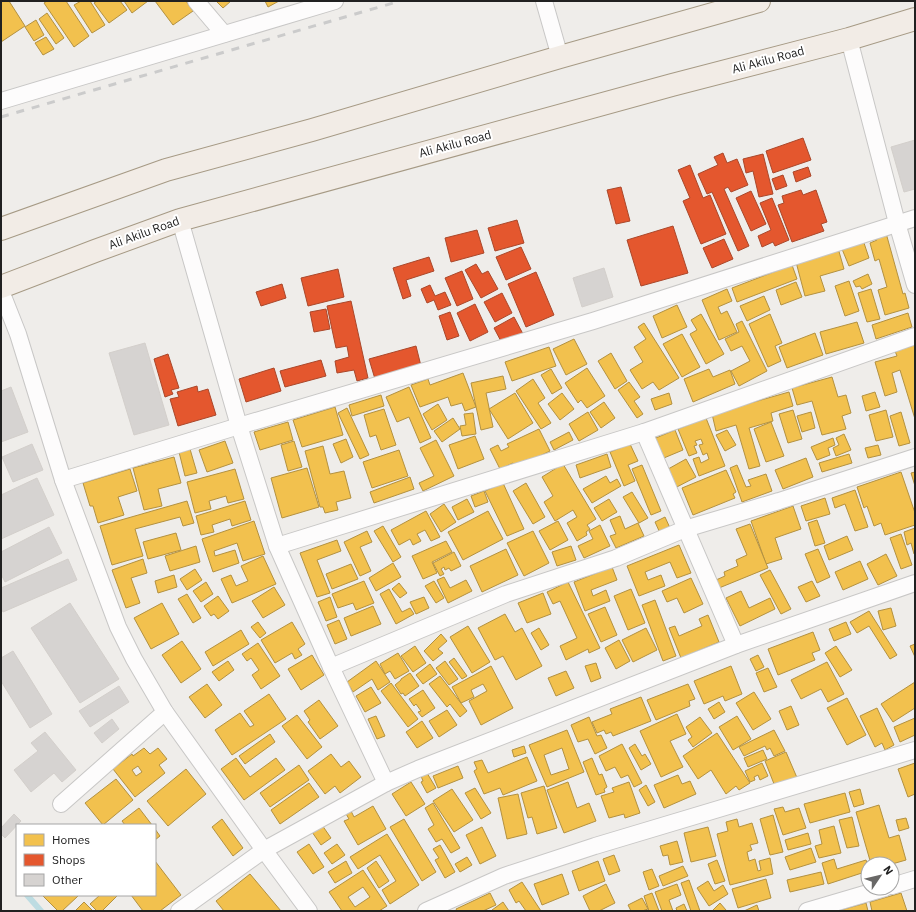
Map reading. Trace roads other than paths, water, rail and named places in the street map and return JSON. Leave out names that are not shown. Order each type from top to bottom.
[{"type":"main road","points":[[1,229],[166,170],[312,130],[560,57],[759,1]]},
{"type":"main road","name":"Ali Akilu Road","points":[[1,287],[180,220],[849,39],[915,19]]},
{"type":"street","points":[[196,1],[224,34]]},
{"type":"street","points":[[1,101],[335,1]]},
{"type":"street","points":[[544,1],[560,57]]},
{"type":"street","points":[[849,39],[897,223],[915,285]]},
{"type":"street","points":[[64,480],[239,426],[593,321],[915,218]]},
{"type":"street","points":[[180,220],[239,426],[277,546],[331,667],[386,783]]},
{"type":"street","points":[[1,291],[18,334],[64,480],[118,627],[134,659],[165,712],[309,911]]},
{"type":"street","points":[[277,546],[644,432],[915,336]]},
{"type":"street","points":[[644,432],[736,645]]},
{"type":"street","points":[[331,667],[506,594],[616,558],[685,528],[779,501],[915,457]]},
{"type":"street","points":[[179,911],[264,850],[386,783],[418,769],[736,645],[915,583]]},
{"type":"street","points":[[61,804],[165,712]]},
{"type":"street","points":[[426,911],[504,876],[595,846],[915,750]]},
{"type":"street","points":[[900,884],[915,879]]},
{"type":"street","points":[[807,911],[860,895]]},
{"type":"waterway","points":[[28,896],[41,911]]},
{"type":"railway","points":[[1,117],[400,1]]}]
